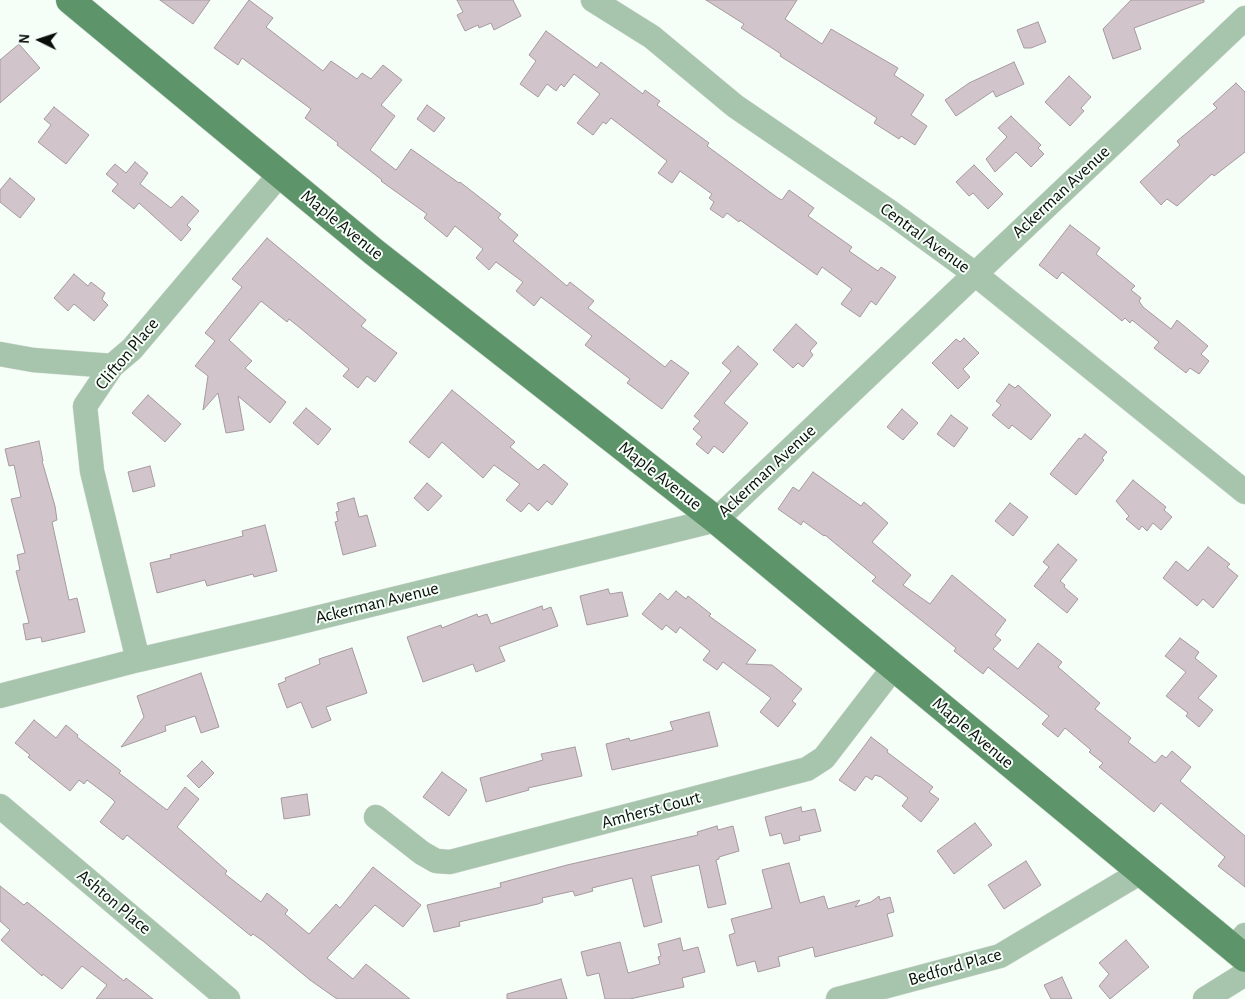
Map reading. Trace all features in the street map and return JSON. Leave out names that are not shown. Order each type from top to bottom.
[{"type":"main road","name":"Maple Avenue","points":[[70,0],[374,252],[716,520],[1141,872],[1241,947]]},
{"type":"street","name":"Central Avenue","points":[[592,0],[652,37],[735,106],[890,212],[975,274],[1245,492]]},
{"type":"street","name":"Ackerman Avenue","points":[[0,696],[138,660],[716,520],[1245,18]]},
{"type":"street","name":"Clifton Place","points":[[138,660],[92,471],[87,440],[85,406],[112,366],[132,349],[280,174]]},
{"type":"street","points":[[0,354],[33,360],[112,366]]},
{"type":"street","name":"Amherst Court","points":[[376,817],[422,853],[436,861],[450,862],[807,769],[824,758],[894,667]]},
{"type":"street","name":"Ashton Place","points":[[0,806],[228,999]]},
{"type":"street","name":"Bedford Place","points":[[838,999],[1000,956],[1141,872]]},
{"type":"street","points":[[1205,999],[1245,974]]},
{"type":"building","points":[[160,0],[210,0],[193,24]]},
{"type":"building","points":[[249,0],[273,18],[266,27],[323,71],[331,61],[357,79],[362,73],[371,79],[383,65],[402,80],[381,105],[395,116],[370,150],[396,170],[411,149],[460,182],[501,214],[498,218],[518,235],[513,241],[567,286],[570,282],[594,301],[588,308],[665,367],[671,360],[689,373],[662,409],[627,383],[630,379],[585,345],[592,336],[541,297],[534,306],[516,291],[523,282],[496,262],[489,270],[476,258],[483,249],[455,226],[447,237],[424,218],[427,214],[381,181],[337,145],[338,143],[305,118],[311,109],[242,58],[238,65],[214,48]]},
{"type":"building","points":[[457,0],[513,0],[521,16],[494,30],[491,23],[479,28],[478,25],[465,31],[457,15],[463,12]]},
{"type":"building","points":[[706,0],[797,0],[785,19],[822,44],[831,29],[898,68],[894,75],[924,95],[911,115],[927,126],[915,145],[901,136],[899,139],[874,123],[877,118],[780,56],[781,54],[741,28],[744,24]]},
{"type":"building","points":[[1131,0],[1204,0],[1204,2],[1134,28],[1141,49],[1113,59],[1103,29]]},
{"type":"building","points":[[1038,22],[1046,42],[1031,48],[1024,48],[1017,30]]},
{"type":"building","points":[[546,31],[597,68],[601,62],[643,94],[645,90],[660,101],[657,105],[709,143],[707,146],[778,198],[782,200],[789,190],[814,208],[808,216],[852,247],[849,251],[878,271],[881,267],[896,277],[876,305],[871,301],[860,317],[841,304],[852,289],[822,267],[817,275],[740,220],[739,222],[727,213],[723,218],[710,209],[714,202],[709,198],[712,194],[680,171],[672,183],[658,173],[667,161],[611,118],[606,124],[603,122],[593,135],[577,123],[600,94],[574,74],[564,87],[561,84],[556,91],[547,84],[538,97],[520,84],[536,61],[529,55]]},
{"type":"building","points":[[19,44],[40,68],[0,103],[0,60]]},
{"type":"building","points":[[1014,62],[1024,84],[996,97],[993,91],[956,116],[945,100],[969,83]]},
{"type":"building","points":[[1069,76],[1091,97],[1081,108],[1084,111],[1070,126],[1045,102]]},
{"type":"building","points":[[1236,83],[1245,92],[1245,152],[1214,176],[1212,174],[1177,206],[1167,199],[1161,205],[1140,182],[1180,145],[1177,141],[1217,108],[1213,104]]},
{"type":"building","points":[[427,105],[445,118],[434,132],[417,119]]},
{"type":"building","points":[[54,107],[89,135],[66,164],[38,142],[51,125],[44,119]]},
{"type":"building","points":[[1011,116],[1041,145],[1038,148],[1044,154],[1031,167],[1016,152],[995,172],[986,159],[1007,137],[998,128]]},
{"type":"building","points":[[135,162],[148,173],[140,184],[171,208],[182,196],[199,211],[187,225],[191,229],[181,241],[139,203],[134,209],[112,191],[118,184],[106,174],[115,164],[126,173]]},
{"type":"building","points":[[974,165],[1003,194],[988,209],[973,193],[969,196],[956,182]]},
{"type":"building","points":[[10,178],[35,199],[20,218],[0,202],[0,190]]},
{"type":"building","points":[[1070,225],[1100,248],[1096,254],[1135,286],[1131,290],[1141,298],[1139,301],[1143,307],[1171,329],[1177,320],[1208,346],[1201,354],[1209,361],[1199,374],[1190,368],[1186,373],[1154,348],[1159,342],[1132,320],[1130,323],[1125,318],[1122,321],[1062,272],[1057,279],[1039,265]]},
{"type":"building","points":[[267,238],[366,320],[361,326],[397,353],[375,382],[367,376],[358,388],[343,376],[349,369],[289,319],[287,322],[261,301],[229,340],[252,361],[245,368],[286,402],[270,423],[238,396],[244,430],[226,433],[218,393],[203,410],[208,376],[195,366],[215,341],[205,333],[242,287],[232,279]]},
{"type":"building","points":[[74,274],[88,286],[91,282],[105,293],[102,299],[108,305],[94,321],[74,304],[68,311],[54,298]]},
{"type":"building","points":[[796,324],[817,343],[810,351],[813,355],[803,367],[798,363],[793,368],[773,350]]},
{"type":"building","points":[[964,338],[979,353],[963,369],[970,377],[958,389],[932,363],[956,339],[960,342]]},
{"type":"building","points":[[738,346],[758,364],[724,403],[748,423],[723,453],[714,446],[708,454],[696,444],[702,437],[693,429],[700,421],[694,416],[731,371],[722,363]]},
{"type":"building","points":[[1009,384],[1015,388],[1018,385],[1051,415],[1031,440],[1012,425],[1009,429],[992,415],[1001,405],[996,401]]},
{"type":"building","points":[[452,390],[515,442],[510,447],[538,470],[544,464],[568,484],[552,505],[547,501],[538,511],[529,503],[521,512],[506,500],[520,484],[494,465],[483,478],[442,442],[429,458],[409,442]]},
{"type":"building","points":[[148,395],[181,424],[165,442],[132,413]]},
{"type":"building","points":[[306,408],[331,429],[318,445],[293,423]]},
{"type":"building","points":[[902,409],[918,423],[903,440],[887,427]]},
{"type":"building","points":[[951,415],[968,428],[954,447],[937,434]]},
{"type":"building","points":[[1085,434],[1107,452],[1102,458],[1104,460],[1076,495],[1050,474],[1079,438],[1081,439]]},
{"type":"building","points":[[39,441],[42,461],[55,506],[57,520],[52,522],[69,600],[77,598],[85,632],[42,642],[41,637],[26,640],[23,624],[29,623],[16,571],[20,570],[17,555],[25,553],[11,499],[21,497],[14,465],[9,466],[5,449]]},
{"type":"building","points":[[150,466],[155,486],[133,492],[128,472]]},
{"type":"building","points":[[813,472],[861,506],[864,502],[888,523],[872,542],[911,575],[903,585],[930,604],[952,575],[1006,620],[995,635],[1001,640],[993,649],[1018,669],[1038,643],[1062,662],[1058,667],[1100,703],[1095,709],[1131,738],[1128,742],[1155,763],[1162,755],[1166,758],[1172,751],[1191,767],[1180,781],[1245,836],[1245,887],[1218,866],[1225,857],[1161,803],[1154,812],[1099,767],[1103,763],[1065,728],[1058,737],[1042,724],[1049,716],[988,667],[983,674],[954,651],[956,648],[872,581],[876,577],[825,535],[803,521],[801,525],[778,509],[793,487],[799,491]]},
{"type":"building","points":[[1133,480],[1166,507],[1164,510],[1172,517],[1161,530],[1153,523],[1147,531],[1142,526],[1139,530],[1126,519],[1129,516],[1116,501]]},
{"type":"building","points":[[427,483],[442,496],[428,511],[414,498]]},
{"type":"building","points":[[354,498],[359,517],[367,515],[376,546],[343,555],[335,522],[338,521],[336,512],[339,511],[337,503]]},
{"type":"building","points":[[1010,503],[1028,517],[1013,536],[995,521]]},
{"type":"building","points":[[265,525],[277,571],[254,577],[253,574],[207,586],[205,580],[157,593],[150,563],[171,558],[170,555],[243,536],[242,531]]},
{"type":"building","points":[[1058,544],[1077,560],[1060,581],[1078,599],[1067,613],[1034,586],[1049,567],[1043,562]]},
{"type":"building","points":[[1208,547],[1230,564],[1227,567],[1238,576],[1213,608],[1203,599],[1197,606],[1163,578],[1176,561],[1188,571]]},
{"type":"building","points":[[608,589],[610,594],[622,592],[628,616],[587,625],[580,596]]},
{"type":"building","points":[[676,591],[686,599],[688,596],[711,614],[709,616],[756,650],[746,664],[772,665],[802,689],[792,701],[796,704],[778,727],[760,712],[771,698],[723,662],[717,670],[703,660],[710,651],[680,627],[676,633],[666,625],[662,630],[642,614],[660,593],[668,600]]},
{"type":"building","points":[[542,606],[543,610],[551,607],[558,626],[499,647],[505,661],[476,672],[473,664],[423,682],[407,637],[441,625],[442,628],[477,614],[478,617],[487,614],[491,624]]},
{"type":"building","points":[[1180,638],[1199,652],[1195,658],[1217,676],[1198,698],[1213,710],[1199,727],[1186,716],[1188,713],[1166,696],[1186,672],[1165,656]]},
{"type":"building","points":[[352,648],[367,693],[326,707],[331,720],[312,728],[301,702],[287,708],[278,684],[286,681],[285,678],[320,664],[319,659]]},
{"type":"building","points":[[201,673],[219,727],[201,733],[195,716],[165,726],[166,731],[121,747],[144,717],[137,696]]},
{"type":"building","points":[[709,712],[718,746],[612,770],[606,744],[629,738],[630,741],[673,730],[670,722]]},
{"type":"building","points":[[34,720],[56,738],[66,725],[78,735],[77,737],[121,771],[119,773],[167,810],[185,787],[199,799],[177,827],[227,871],[225,874],[261,902],[267,893],[288,910],[285,914],[309,934],[336,904],[340,908],[373,867],[421,905],[403,927],[375,905],[327,958],[353,979],[366,964],[410,999],[337,999],[310,980],[263,941],[253,934],[251,936],[127,835],[123,840],[100,822],[115,802],[111,798],[87,780],[84,784],[79,780],[70,791],[28,757],[30,755],[15,743]]},
{"type":"building","points":[[871,737],[888,750],[887,752],[933,787],[929,792],[939,799],[921,822],[902,806],[908,798],[881,777],[875,775],[872,780],[866,776],[855,791],[839,780]]},
{"type":"building","points":[[575,747],[582,776],[528,788],[529,790],[486,802],[480,778],[543,760],[541,754]]},
{"type":"building","points":[[202,761],[214,773],[199,788],[187,776]]},
{"type":"building","points":[[442,772],[467,790],[449,816],[423,797]]},
{"type":"building","points":[[307,794],[310,815],[284,819],[281,798]]},
{"type":"building","points":[[801,807],[802,812],[815,809],[821,831],[799,836],[800,840],[784,844],[781,833],[770,836],[765,817]]},
{"type":"building","points":[[975,823],[992,845],[954,874],[937,851]]},
{"type":"building","points":[[717,826],[718,830],[733,826],[739,851],[719,857],[716,860],[726,904],[708,908],[699,865],[651,876],[662,922],[644,927],[632,878],[592,888],[593,891],[575,896],[573,891],[542,898],[543,902],[538,904],[459,922],[460,926],[434,932],[427,905],[501,887],[500,883],[567,865],[698,835],[697,832]]},
{"type":"building","points":[[1026,861],[1041,885],[1004,909],[988,885]]},
{"type":"building","points":[[789,863],[800,903],[824,896],[828,909],[860,900],[855,907],[871,902],[879,896],[880,900],[890,897],[894,912],[887,914],[893,936],[815,957],[813,947],[778,957],[780,966],[758,972],[755,961],[737,966],[729,935],[735,933],[731,919],[772,908],[762,870]]},
{"type":"building","points":[[0,886],[24,905],[27,902],[124,981],[126,978],[153,999],[96,999],[107,985],[82,966],[62,989],[43,974],[42,976],[1,940],[10,930],[0,921]]},
{"type":"building","points":[[680,938],[683,951],[698,947],[705,972],[682,978],[684,987],[630,999],[605,999],[599,973],[587,976],[581,952],[620,942],[628,973],[660,964],[658,957],[661,956],[658,944]]},
{"type":"building","points":[[1126,940],[1149,967],[1110,999],[1099,986],[1109,974],[1099,963]]},
{"type":"building","points":[[1062,977],[1072,999],[1051,999],[1044,985]]},
{"type":"building","points":[[561,979],[567,999],[507,999],[507,994]]}]
